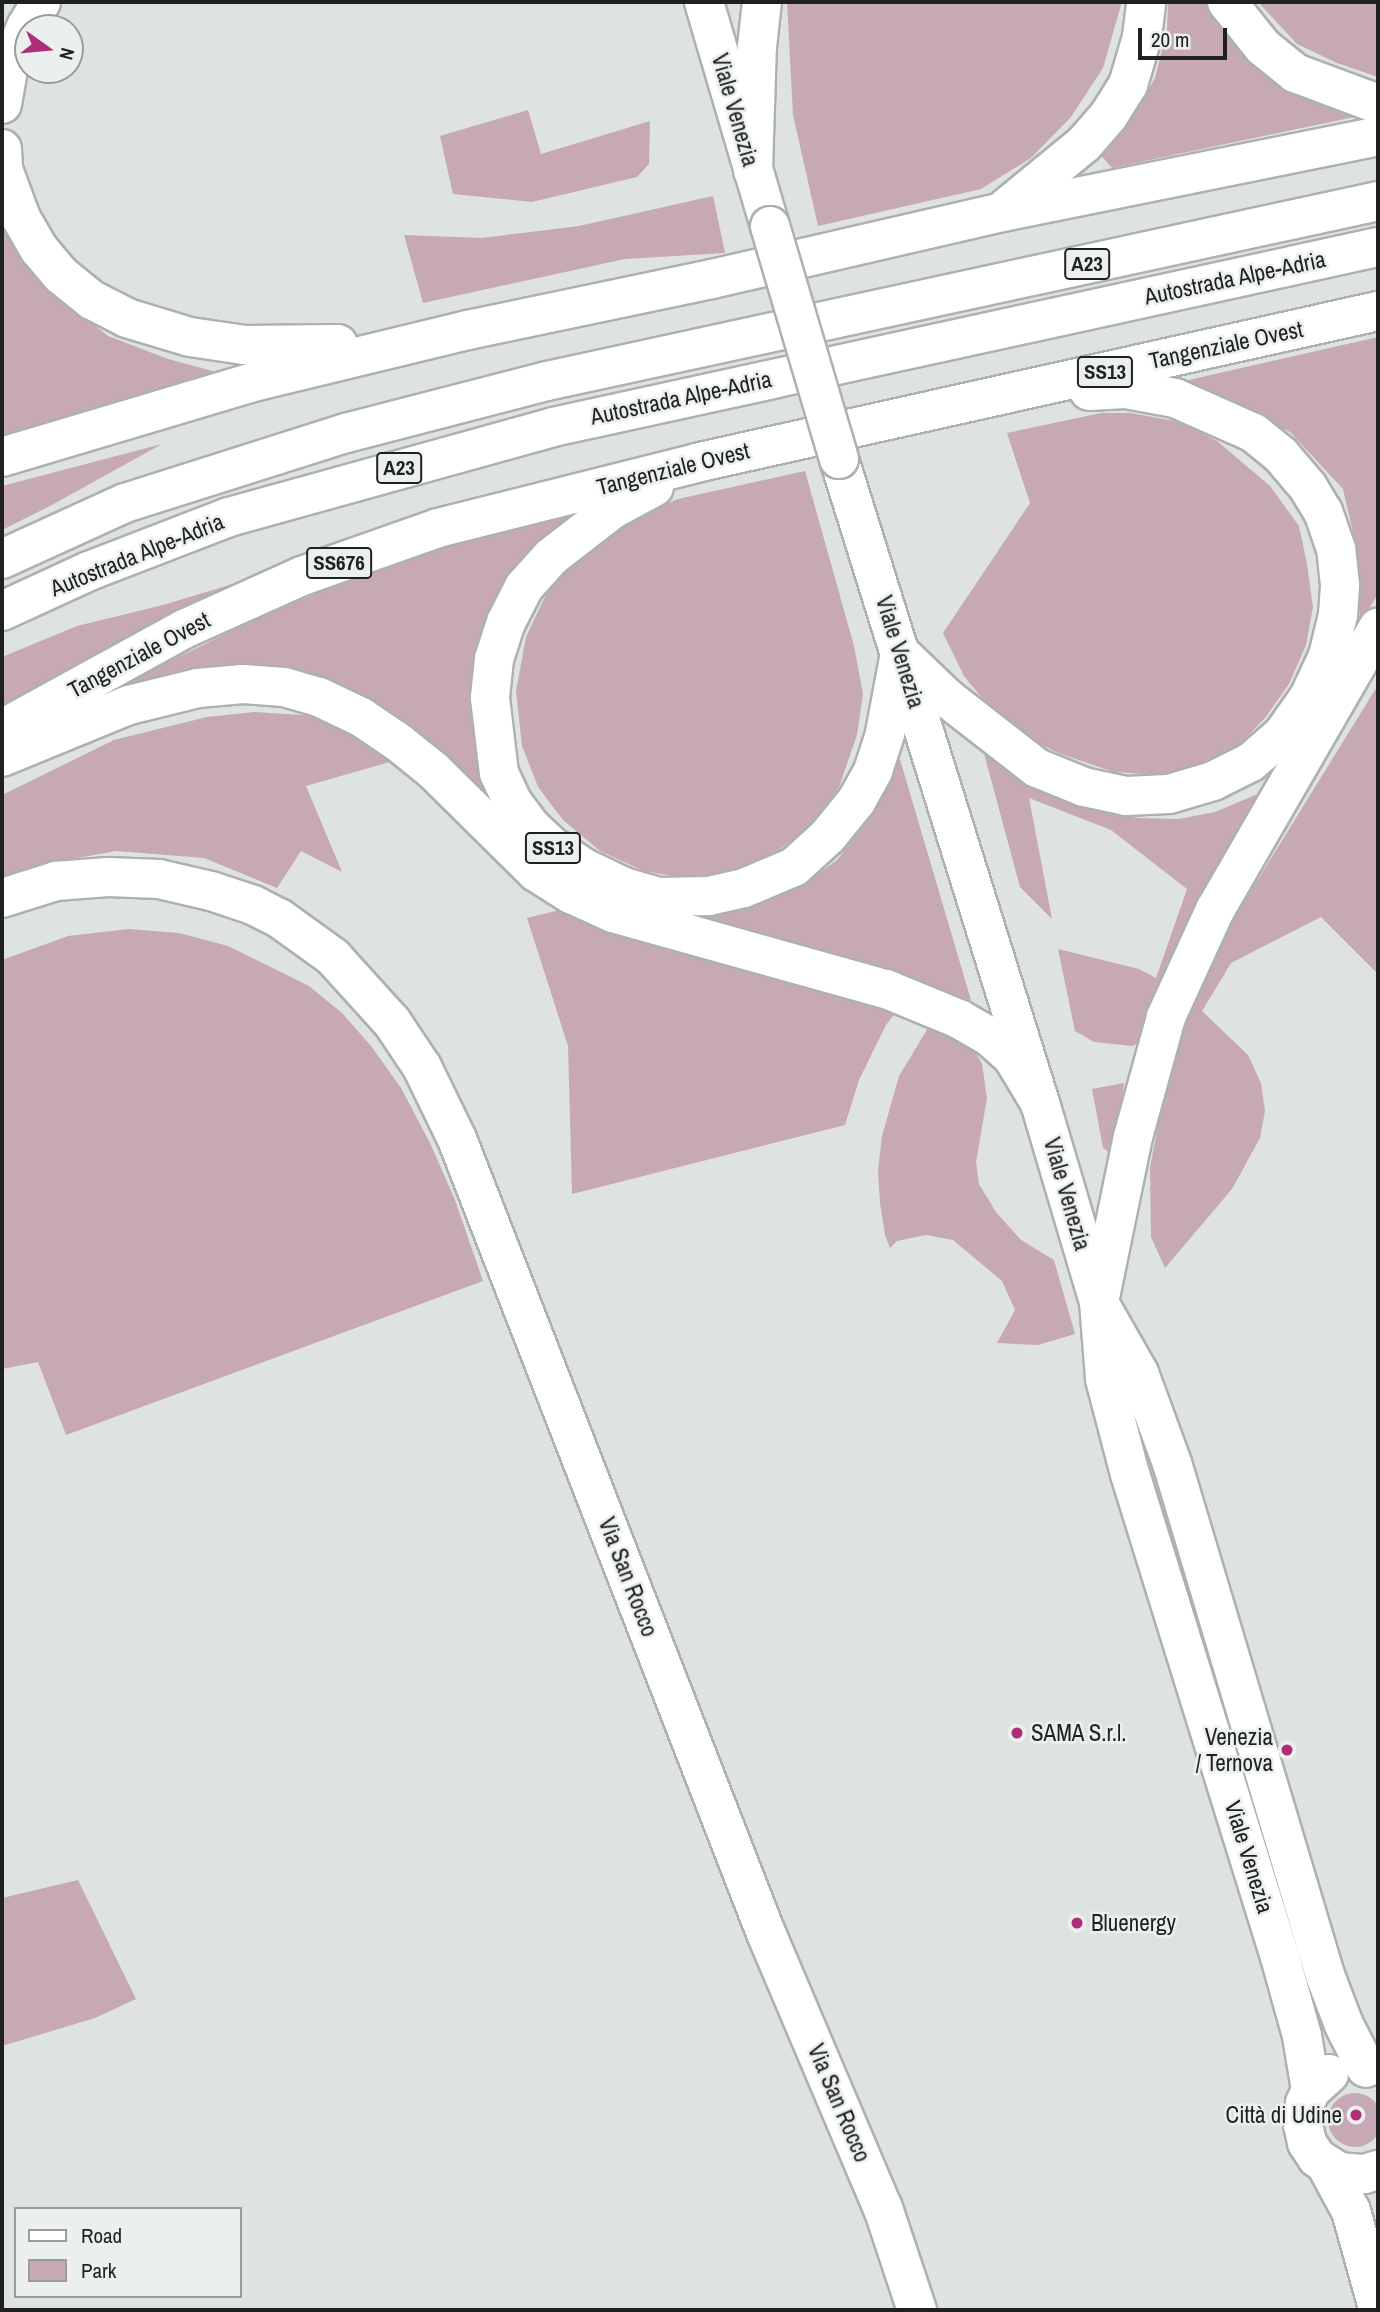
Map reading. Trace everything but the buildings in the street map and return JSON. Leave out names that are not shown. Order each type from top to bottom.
[{"type":"main road","points":[[2,15],[10,2]]},
{"type":"main road","points":[[2,104],[8,69],[26,27],[41,2]]},
{"type":"main road","name":"Viale Venezia","points":[[704,2],[839,459],[1040,1103],[1099,1302],[1105,1379],[1130,1474],[1280,1957],[1302,2036],[1311,2090]]},
{"type":"main road","points":[[753,171],[757,47],[762,2]]},
{"type":"main road","points":[[1002,212],[1084,144],[1109,115],[1128,85],[1142,37],[1146,2]]},
{"type":"main road","points":[[1227,2],[1263,47],[1295,73],[1378,104]]},
{"type":"main road","points":[[2,457],[257,381],[468,330],[712,279],[1002,212],[1378,136]]},
{"type":"main road","points":[[2,149],[3,169],[21,218],[39,249],[61,275],[92,300],[127,318],[190,337],[245,345],[293,347],[468,330]]},
{"type":"main road","name":"Autostrada Alpe-Adria","points":[[2,559],[125,503],[346,432],[547,381],[1378,201]]},
{"type":"main road","name":"Autostrada Alpe-Adria","points":[[2,611],[89,571],[229,517],[553,427],[1378,247]]},
{"type":"main road","name":"Tangenziale Ovest","points":[[2,729],[184,629],[302,576],[438,528],[700,462],[1378,312]]},
{"type":"main road","points":[[900,653],[947,698],[1037,768],[1084,787],[1126,796],[1180,790],[1213,781],[1251,762],[1283,734],[1309,697],[1328,656],[1338,615],[1340,585],[1336,548],[1323,512],[1308,487],[1281,455],[1254,433],[1175,398],[1126,389],[962,403]]},
{"type":"main road","name":"SS13","points":[[700,462],[613,509],[551,557],[524,587],[506,622],[494,659],[490,698],[492,734],[499,773],[513,803],[540,836],[584,868],[624,887],[660,897],[709,896],[744,888],[794,867],[828,836],[857,800],[873,771],[885,733],[900,653]]},
{"type":"main road","points":[[1099,1302],[1133,1137],[1166,1017],[1215,910],[1378,628]]},
{"type":"main road","points":[[2,757],[129,705],[198,688],[243,684],[284,687],[319,697],[361,717],[398,742],[433,770],[536,872],[570,894],[613,913],[886,989],[959,1019],[989,1037],[1013,1058],[1040,1103]]},
{"type":"main road","name":"Via San Rocco","points":[[2,898],[56,881],[108,877],[159,879],[211,891],[253,905],[308,938],[333,957],[368,992],[422,1068],[447,1119],[766,1933],[883,2208],[917,2310]]},
{"type":"main road","name":"Viale Venezia","points":[[1099,1302],[1139,1373],[1172,1463],[1325,1975],[1344,2025],[1372,2070]]},
{"type":"main road","name":"Viale Venezia","points":[[1372,2070],[1341,2069],[1320,2080],[1311,2090],[1303,2113],[1303,2125],[1307,2143],[1326,2165],[1351,2211],[1378,2308]]},
{"type":"main road","points":[[1326,2165],[1350,2174],[1378,2170]]},
{"type":"green space","points":[[787,2],[1121,2],[1121,5],[1103,68],[1071,117],[1031,158],[981,189],[818,226],[793,115]]},
{"type":"green space","points":[[1168,2],[1208,2],[1234,35],[1316,99],[1354,117],[1112,168],[1099,153],[1135,113],[1155,78],[1167,30]]},
{"type":"green space","points":[[1258,2],[1378,2],[1378,77],[1337,63],[1297,44]]},
{"type":"green space","points":[[528,110],[541,154],[650,121],[649,164],[637,177],[532,202],[453,194],[440,136]]},
{"type":"green space","points":[[713,196],[725,253],[625,259],[423,303],[404,235],[482,238],[579,226]]},
{"type":"green space","points":[[2,225],[35,278],[108,336],[168,359],[216,372],[2,441]]},
{"type":"green space","points":[[1378,337],[1378,594],[1360,623],[1358,554],[1343,489],[1290,432],[1184,381]]},
{"type":"green space","points":[[1101,413],[1131,413],[1180,422],[1217,441],[1270,486],[1299,526],[1307,564],[1313,607],[1306,645],[1289,684],[1265,718],[1238,746],[1192,767],[1160,775],[1114,772],[1058,753],[1025,736],[987,704],[964,676],[943,633],[1030,503],[1007,433]]},
{"type":"green space","points":[[162,444],[50,506],[2,530],[2,486]]},
{"type":"green space","points":[[805,471],[854,646],[863,694],[857,735],[839,787],[812,824],[774,854],[726,873],[684,878],[644,871],[600,851],[563,820],[538,787],[522,746],[516,691],[526,637],[549,588],[588,548],[626,521],[678,499]]},
{"type":"green space","points":[[585,505],[552,532],[498,600],[513,827],[456,764],[420,732],[384,710],[257,666],[178,671],[97,697],[260,617],[356,577],[446,546]]},
{"type":"green space","points":[[259,576],[2,706],[2,657],[77,626],[163,605]]},
{"type":"green space","points":[[1378,685],[1378,974],[1321,917],[1231,963],[1202,1011],[1248,1055],[1261,1083],[1265,1111],[1260,1138],[1232,1189],[1165,1268],[1151,1237],[1150,1168],[1160,1114],[1189,1009],[1228,928]]},
{"type":"green space","points":[[254,712],[303,715],[343,726],[400,759],[306,786],[342,872],[301,851],[277,888],[204,858],[116,851],[39,865],[2,881],[2,795],[114,740],[207,717]]},
{"type":"green space","points":[[982,746],[1053,794],[1104,812],[1138,818],[1179,819],[1215,812],[1265,791],[1141,1042],[1132,1046],[1094,1042],[1075,1031],[1058,949],[1139,969],[1156,978],[1187,889],[1111,830],[1029,798],[1052,919],[1020,887]]},
{"type":"green space","points":[[899,756],[971,1000],[683,915],[720,913],[756,906],[799,888],[837,860],[867,822]]},
{"type":"green space","points":[[564,909],[898,1009],[886,1025],[859,1080],[845,1125],[572,1194],[568,1046],[527,918]]},
{"type":"green space","points":[[129,929],[179,933],[228,946],[309,986],[342,1013],[371,1046],[401,1088],[430,1143],[455,1200],[483,1281],[66,1435],[38,1362],[2,1369],[2,960],[68,936]]},
{"type":"green space","points":[[931,1023],[975,1051],[982,1064],[987,1098],[976,1162],[979,1184],[996,1212],[1021,1240],[1054,1260],[1075,1334],[1038,1345],[997,1343],[1015,1310],[1002,1281],[953,1240],[926,1235],[897,1241],[890,1248],[880,1203],[878,1171],[882,1136],[899,1076]]},
{"type":"green space","points":[[1124,1083],[1116,1145],[1109,1152],[1103,1148],[1092,1089]]},
{"type":"green space","points":[[78,1880],[136,1999],[95,2018],[2,2046],[2,1898]]},
{"type":"green space","points":[[1345,2095],[1365,2095],[1374,2101],[1380,2110],[1380,2130],[1374,2139],[1365,2145],[1345,2145],[1336,2139],[1330,2130],[1330,2110],[1336,2101]]},
{"type":"place","name":"SAMA S.r.l.","points":[[1017,1733]]},
{"type":"place","name":"Venezia / Ternova","points":[[1287,1750]]},
{"type":"place","name":"Bluenergy","points":[[1077,1923]]},
{"type":"place","name":"Città di Udine","points":[[1356,2115]]}]
